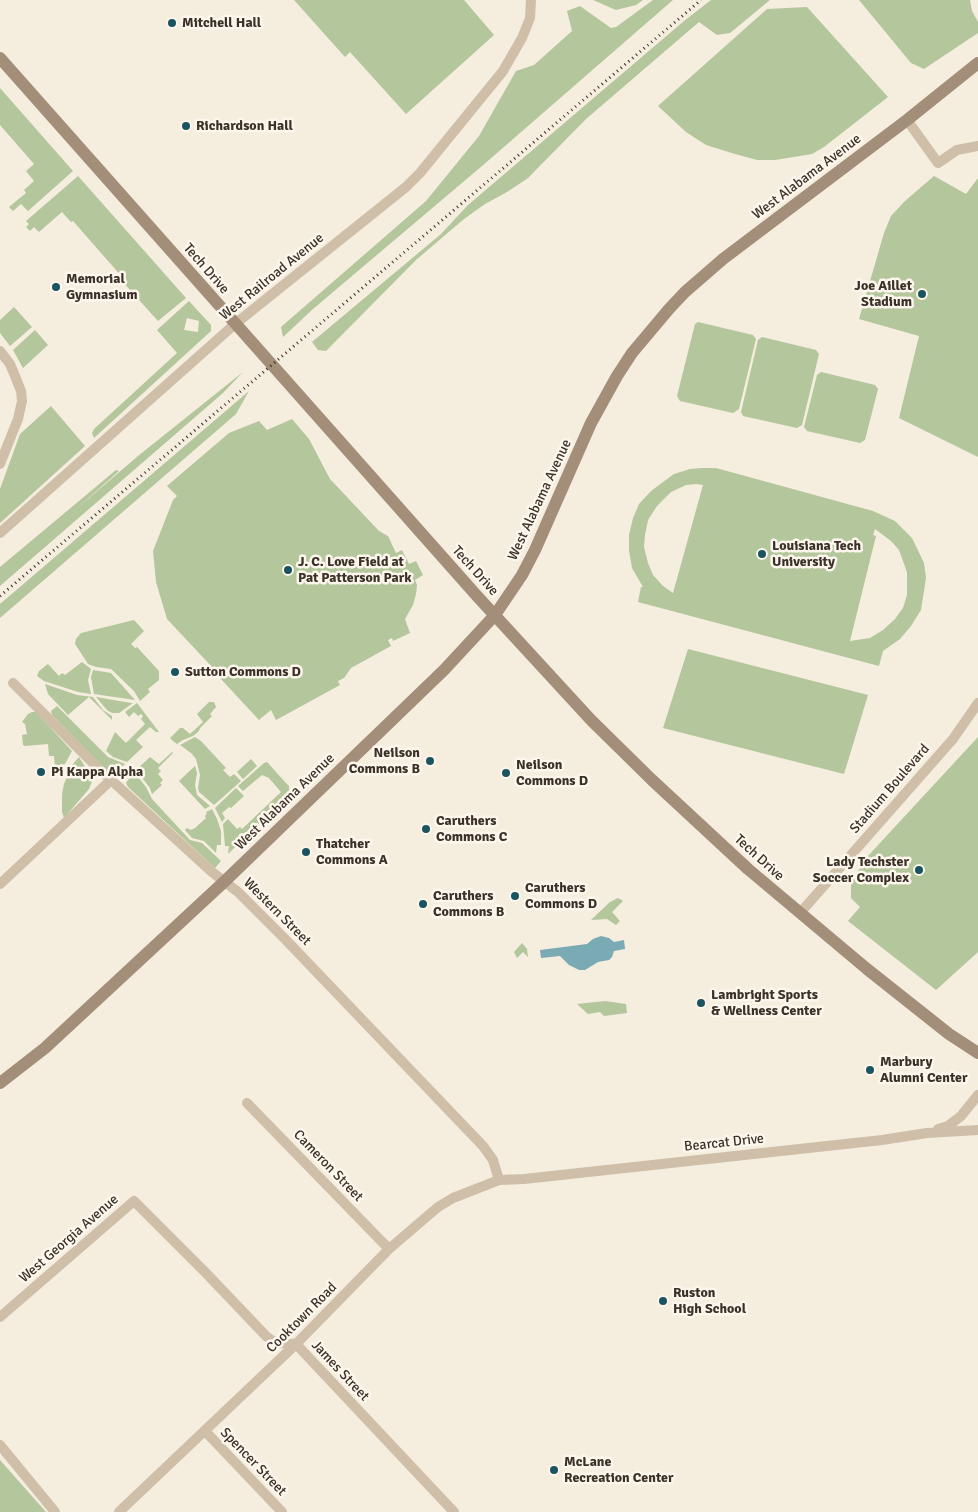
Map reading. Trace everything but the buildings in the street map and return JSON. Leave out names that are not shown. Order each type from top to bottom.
[{"type":"main road","name":"Tech Drive","points":[[0,58],[494,615],[592,720],[646,774],[748,869],[867,969],[949,1034],[978,1053]]},
{"type":"main road","name":"West Alabama Avenue","points":[[0,1083],[45,1048],[225,881],[444,670],[494,615],[522,575],[536,550],[592,424],[608,393],[632,353],[649,331],[685,292],[723,259],[907,120],[978,63]]},
{"type":"street","name":"West Railroad Avenue","points":[[0,533],[235,324],[420,173],[503,71],[516,52],[530,18],[531,0]]},
{"type":"street","points":[[907,120],[938,163],[957,150],[978,146]]},
{"type":"street","points":[[0,351],[10,364],[21,391],[22,400],[18,419],[0,464]]},
{"type":"street","name":"Western Street","points":[[13,683],[111,780],[212,872],[238,892],[292,946],[483,1146],[494,1160],[499,1180]]},
{"type":"street","name":"Stadium Boulevard","points":[[800,913],[953,739],[978,703]]},
{"type":"street","points":[[0,884],[111,780]]},
{"type":"street","name":"Bearcat Drive","points":[[927,1133],[948,1126],[961,1116],[978,1095]]},
{"type":"street","name":"Cameron Street","points":[[247,1103],[389,1249]]},
{"type":"street","name":"Bearcat Drive","points":[[524,1179],[882,1140],[927,1133],[978,1130]]},
{"type":"street","name":"Cooktown Road","points":[[119,1512],[296,1344],[389,1249],[438,1207],[453,1198],[499,1180],[524,1179]]},
{"type":"street","name":"West Georgia Avenue","points":[[0,1317],[134,1201]]},
{"type":"street","name":"James Street","points":[[134,1201],[266,1336],[276,1343],[296,1344],[451,1511]]},
{"type":"street","name":"Spencer Street","points":[[205,1431],[282,1512]]},
{"type":"street","points":[[0,1445],[55,1512]]},
{"type":"green space","points":[[294,0],[464,0],[494,35],[406,114],[350,52],[345,57]]},
{"type":"green space","points":[[593,0],[643,0],[636,5],[616,10]]},
{"type":"green space","points":[[653,0],[673,0],[482,166],[313,309],[283,337],[281,327],[426,201],[479,136],[516,71],[534,65],[572,31],[567,11],[580,6],[611,28],[616,27]]},
{"type":"green space","points":[[711,0],[770,0],[730,33],[717,35],[699,22],[586,119],[528,178],[464,219],[416,260],[326,351],[318,350],[312,342],[441,234],[468,205]]},
{"type":"green space","points":[[859,0],[970,0],[972,11],[978,22],[978,33],[924,69],[911,63]]},
{"type":"green space","points":[[807,7],[888,97],[824,147],[812,154],[775,160],[757,160],[706,145],[686,132],[658,106],[767,9]]},
{"type":"green space","points":[[0,88],[73,171],[28,211],[21,204],[13,211],[9,207],[26,193],[24,190],[34,181],[26,171],[34,164],[0,125]]},
{"type":"green space","points":[[78,176],[186,298],[158,321],[121,280],[123,278],[73,221],[71,222],[62,212],[39,232],[34,227],[30,231],[26,227],[29,224],[26,221]]},
{"type":"green space","name":"Joe Aillet Stadium","points":[[934,176],[966,194],[978,178],[978,457],[899,418],[919,336],[859,319],[884,233],[891,216]]},
{"type":"green space","points":[[189,301],[211,325],[211,331],[94,438],[92,433],[94,429],[177,353],[157,330]],"holes":[[[187,318],[199,321],[198,332],[184,330]]]},
{"type":"green space","points":[[14,307],[32,327],[10,346],[0,333],[0,320]]},
{"type":"green space","points":[[698,322],[753,335],[756,339],[739,409],[733,413],[680,401],[677,396],[695,324]]},
{"type":"green space","points":[[35,330],[48,345],[23,368],[13,350]]},
{"type":"green space","points":[[762,337],[816,350],[819,354],[802,425],[797,428],[743,416],[741,412],[758,340]]},
{"type":"green space","points":[[243,372],[223,393],[0,586],[0,567],[116,470],[119,471],[74,511],[138,456]]},
{"type":"green space","points":[[821,372],[875,385],[878,389],[865,440],[860,443],[807,431],[804,427],[817,375]]},
{"type":"green space","points":[[249,391],[236,414],[0,618],[0,604]]},
{"type":"green space","points":[[51,406],[85,446],[0,523],[0,489],[20,434]]},
{"type":"green space","name":"J. C. Love Field at Pat Patterson Park","points":[[292,419],[309,439],[330,479],[379,531],[388,536],[396,553],[402,550],[409,564],[416,561],[423,575],[415,580],[417,585],[416,594],[413,605],[405,619],[410,633],[393,641],[392,638],[388,640],[391,646],[351,668],[344,678],[338,681],[340,685],[276,720],[271,710],[259,720],[167,619],[156,582],[153,551],[173,500],[177,496],[167,486],[229,433],[259,421],[267,430]]},
{"type":"green space","points":[[716,468],[873,511],[895,521],[912,538],[924,563],[926,578],[921,610],[900,639],[883,651],[879,666],[638,602],[641,587],[643,587],[632,568],[629,550],[629,535],[633,518],[639,504],[651,491],[674,474],[690,469]],"holes":[[[686,485],[703,485],[673,593],[653,575],[648,563],[644,547],[648,520],[657,506],[671,492]],[[875,529],[891,541],[899,550],[907,572],[907,595],[903,608],[883,630],[870,638],[850,641],[876,536],[873,535]]]},
{"type":"green space","points":[[134,620],[144,631],[131,644],[135,648],[137,647],[159,671],[159,680],[148,689],[150,692],[140,701],[134,691],[111,669],[88,664],[75,644],[76,639],[81,633]]},
{"type":"green space","points":[[688,649],[868,695],[844,774],[663,728]]},
{"type":"green space","points":[[82,662],[91,669],[88,680],[91,694],[78,692],[44,681],[37,676],[39,671],[48,664],[59,676],[62,673],[65,675]]},
{"type":"green space","points":[[93,670],[111,673],[135,700],[94,694],[91,677]]},
{"type":"green space","points":[[45,684],[77,695],[93,697],[103,710],[112,716],[112,720],[89,697],[68,715],[48,694]]},
{"type":"green space","points":[[96,697],[133,703],[119,713],[112,713]]},
{"type":"green space","points":[[209,702],[214,702],[216,707],[210,714],[212,716],[198,732],[177,744],[170,738],[180,728],[183,728],[190,734],[203,722],[197,714]]},
{"type":"green space","points":[[137,703],[159,732],[150,727],[136,740],[143,747],[127,762],[113,757],[106,751],[115,732],[126,743],[145,724],[141,719],[143,716],[141,714],[138,716],[134,712],[129,717],[125,712]]},
{"type":"green space","points":[[57,706],[108,757],[125,764],[110,774],[52,715],[51,711]]},
{"type":"green space","points":[[32,712],[36,712],[72,751],[65,764],[55,766],[54,756],[49,756],[48,744],[23,745],[22,735],[27,734],[25,724],[22,722]]},
{"type":"green space","points":[[195,737],[226,768],[223,770],[230,777],[234,774],[241,781],[214,805],[199,792],[200,775],[196,759],[180,745]]},
{"type":"green space","name":"Lady Techster Soccer Complex","points":[[978,737],[978,952],[936,990],[848,921],[860,907],[851,898],[851,882],[867,857]]},
{"type":"green space","points":[[172,752],[158,768],[161,771],[158,774],[163,780],[160,783],[162,785],[152,794],[150,788],[136,770],[150,757],[159,764]]},
{"type":"green space","points":[[79,757],[93,779],[89,789],[64,818],[62,794],[64,784],[72,765]]},
{"type":"green space","points":[[251,759],[257,766],[243,779],[237,772]]},
{"type":"green space","points":[[267,762],[289,786],[289,795],[228,854],[229,846],[225,846],[223,824],[228,819],[237,829],[240,827],[242,829],[281,792],[269,778],[262,775],[243,791],[238,786]]},
{"type":"green space","points":[[195,766],[197,773],[195,785],[197,795],[210,806],[205,809],[179,781]]},
{"type":"green space","points":[[134,772],[146,787],[152,799],[190,840],[202,843],[221,861],[215,868],[128,787],[126,783]]},
{"type":"green space","points":[[236,788],[244,796],[231,808],[229,807],[222,813],[225,818],[222,822],[215,808]]},
{"type":"green space","points":[[212,809],[221,831],[221,845],[217,845],[216,853],[204,841],[192,838],[185,830],[187,828],[191,830],[195,828],[206,818],[206,812]]},
{"type":"green space","points":[[618,898],[623,901],[612,912],[620,921],[616,925],[607,919],[591,920],[610,902]]},
{"type":"green space","points":[[522,943],[527,949],[528,957],[523,952],[517,958],[514,952]]},
{"type":"green space","points":[[605,1001],[626,1004],[627,1013],[604,1016],[600,1012],[588,1014],[577,1004]]},
{"type":"green space","points":[[0,1460],[46,1512],[0,1512]]},
{"type":"water","points":[[601,936],[609,938],[614,942],[624,940],[625,949],[614,951],[609,960],[598,962],[585,970],[579,970],[569,965],[560,956],[541,958],[540,950],[587,944]]},
{"type":"railway","points":[[0,596],[701,0]]},
{"type":"place","name":"Mitchell Hall","points":[[172,23]]},
{"type":"place","name":"Richardson Hall","points":[[186,126]]},
{"type":"place","name":"Memorial Gymnasium","points":[[56,287]]},
{"type":"place","name":"Joe Aillet Stadium","points":[[922,294]]},
{"type":"place","name":"Louisiana Tech University","points":[[762,554]]},
{"type":"place","name":"J. C. Love Field at Pat Patterson Park","points":[[288,570]]},
{"type":"place","name":"Sutton Commons D","points":[[175,672]]},
{"type":"place","name":"Neilson Commons B","points":[[430,761]]},
{"type":"place","name":"Pi Kappa Alpha","points":[[41,772]]},
{"type":"place","name":"Neilson Commons D","points":[[506,773]]},
{"type":"place","name":"Caruthers Commons C","points":[[426,829]]},
{"type":"place","name":"Thatcher Commons A","points":[[306,852]]},
{"type":"place","name":"Lady Techster Soccer Complex","points":[[919,870]]},
{"type":"place","name":"Caruthers Commons D","points":[[515,896]]},
{"type":"place","name":"Caruthers Commons B","points":[[423,904]]},
{"type":"place","name":"Lambright Sports & Wellness Center","points":[[701,1003]]},
{"type":"place","name":"Marbury Alumni Center","points":[[870,1070]]},
{"type":"place","name":"Ruston High School","points":[[663,1301]]},
{"type":"place","name":"McLane Recreation Center","points":[[554,1470]]}]
